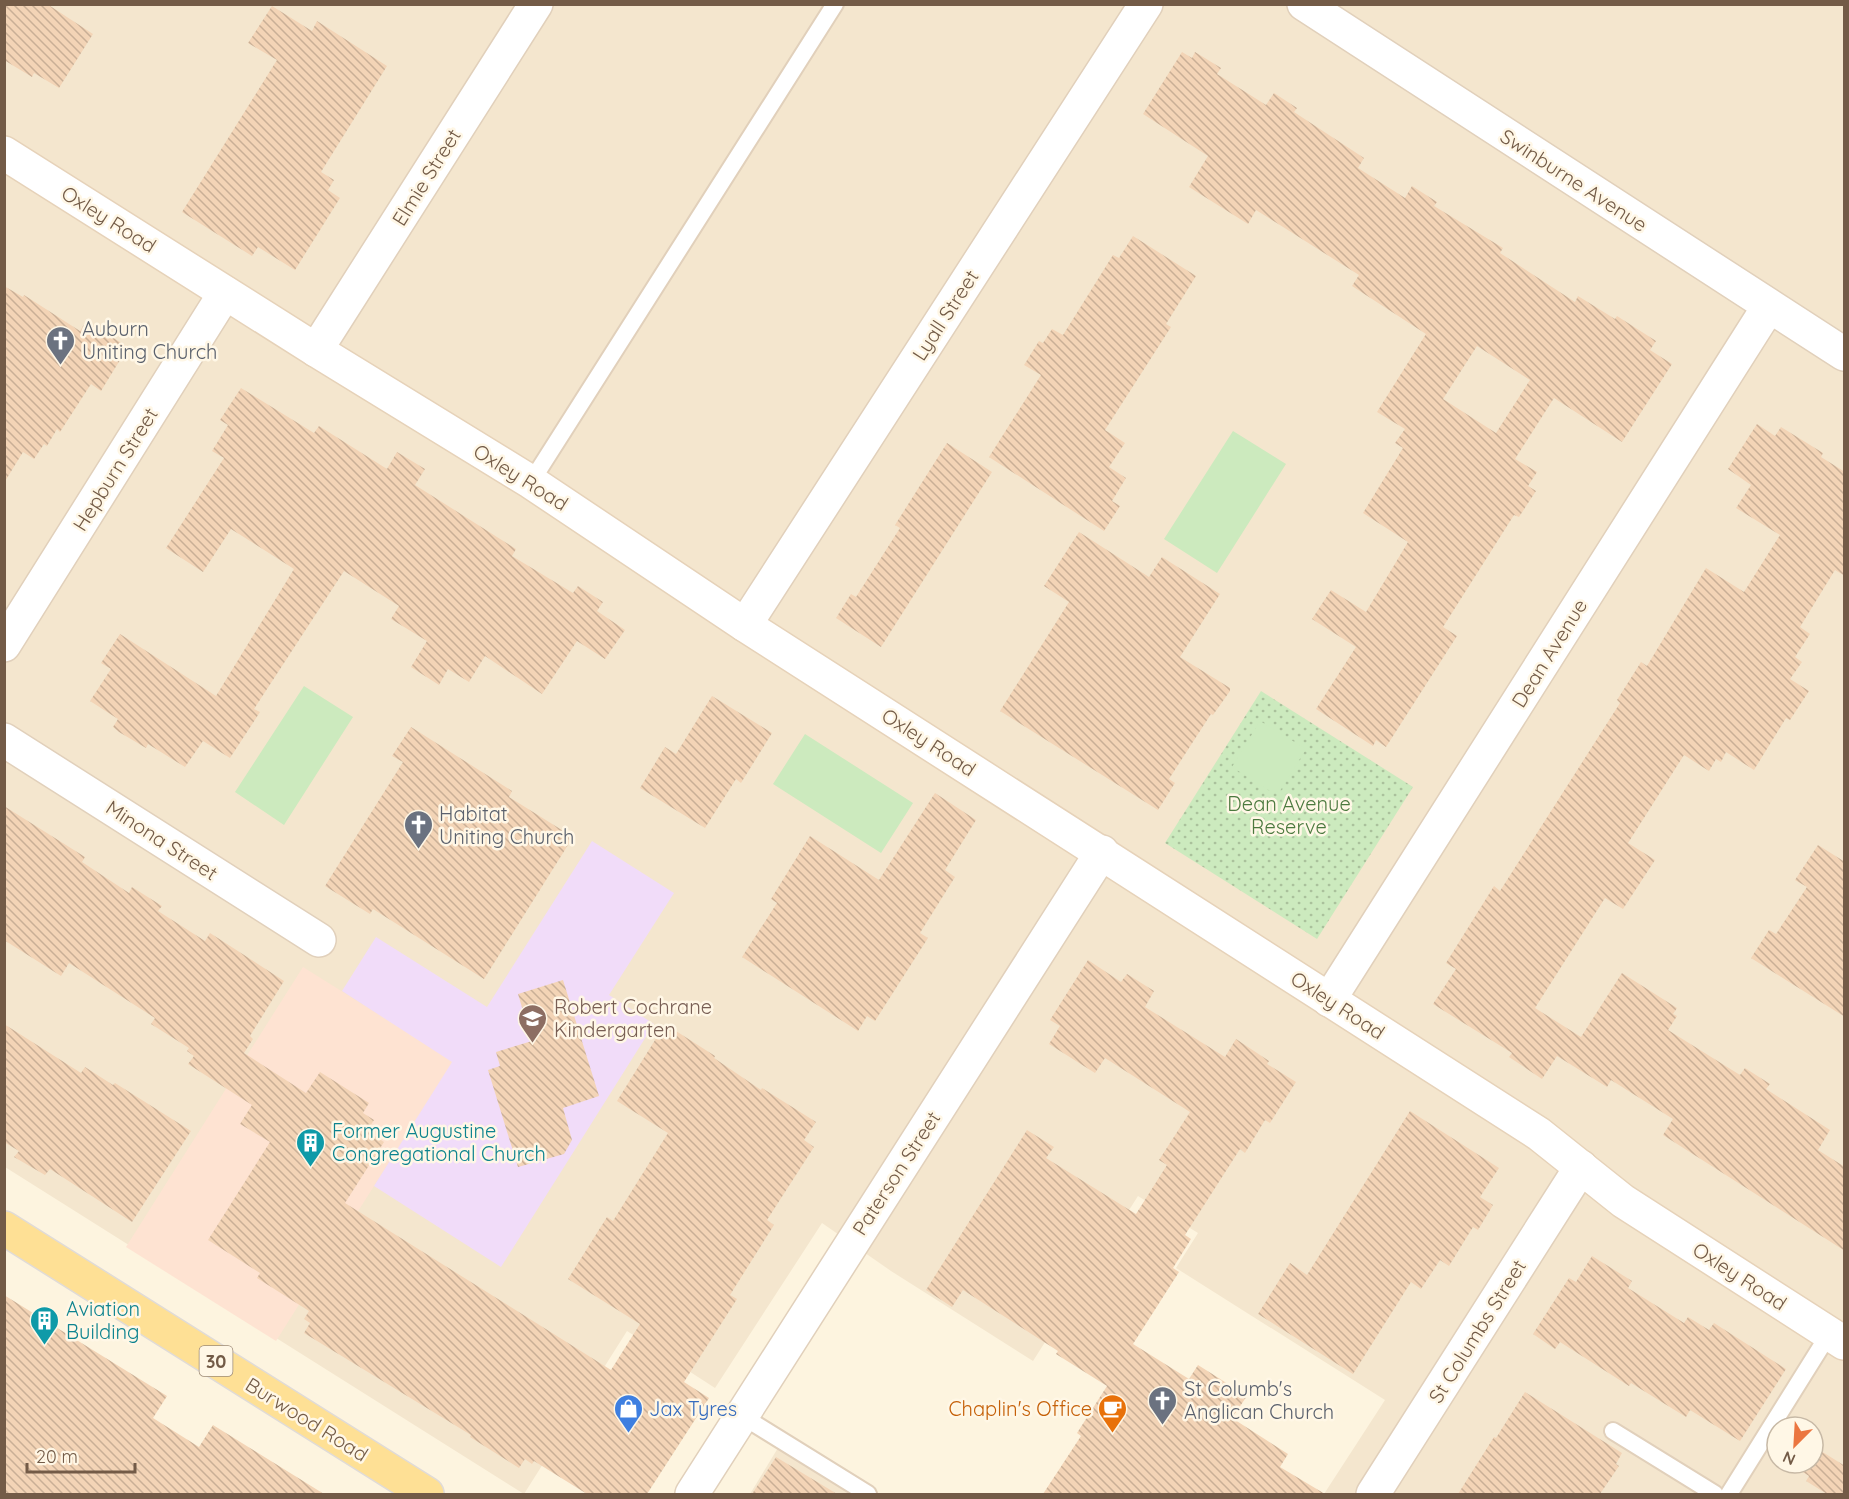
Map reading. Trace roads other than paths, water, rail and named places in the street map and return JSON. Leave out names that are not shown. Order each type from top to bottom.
[{"type":"main road","name":"Burwood Road","points":[[4,1228],[426,1494]]},
{"type":"street","name":"Elmie Street","points":[[316,350],[536,4]]},
{"type":"street","name":"Lyall Street","points":[[745,625],[1146,4]]},
{"type":"street","name":"Swinburne Avenue","points":[[1304,4],[1845,354]]},
{"type":"street","name":"Oxley Road","points":[[4,153],[316,350],[531,482],[745,625],[1539,1134],[1623,1201],[1837,1338]]},
{"type":"street","name":"Hepburn Street","points":[[4,645],[225,293]]},
{"type":"street","name":"Dean Avenue","points":[[1329,1000],[1769,306]]},
{"type":"street","name":"Minona Street","points":[[4,740],[319,940]]},
{"type":"street","name":"Paterson Street","points":[[692,1494],[1102,852]]},
{"type":"street","name":"St Columbs Street","points":[[1373,1494],[1581,1167]]},
{"type":"lane","points":[[531,482],[835,4]]},
{"type":"lane","points":[[1730,1494],[1837,1338]]},
{"type":"lane","points":[[742,1416],[868,1494]]},
{"type":"lane","points":[[1613,1431],[1715,1494]]},
{"type":"place","name":"Auburn Uniting Church","points":[[61,366]]},
{"type":"place","name":"Habitat Uniting Church","points":[[418,850]]},
{"type":"place","name":"Robert Cochrane Kindergarten","points":[[533,1044]]},
{"type":"place","name":"Former Augustine Congregational Church","points":[[311,1168]]},
{"type":"place","name":"Aviation Building","points":[[45,1346]]},
{"type":"place","name":"St Columb's Anglican Church","points":[[1163,1426]]},
{"type":"place","name":"Jax Tyres","points":[[628,1434]]},
{"type":"place","name":"Chaplin's Office","points":[[1113,1434]]},
{"type":"park label","name":"Dean Avenue Reserve","points":[[1289,814]]}]
